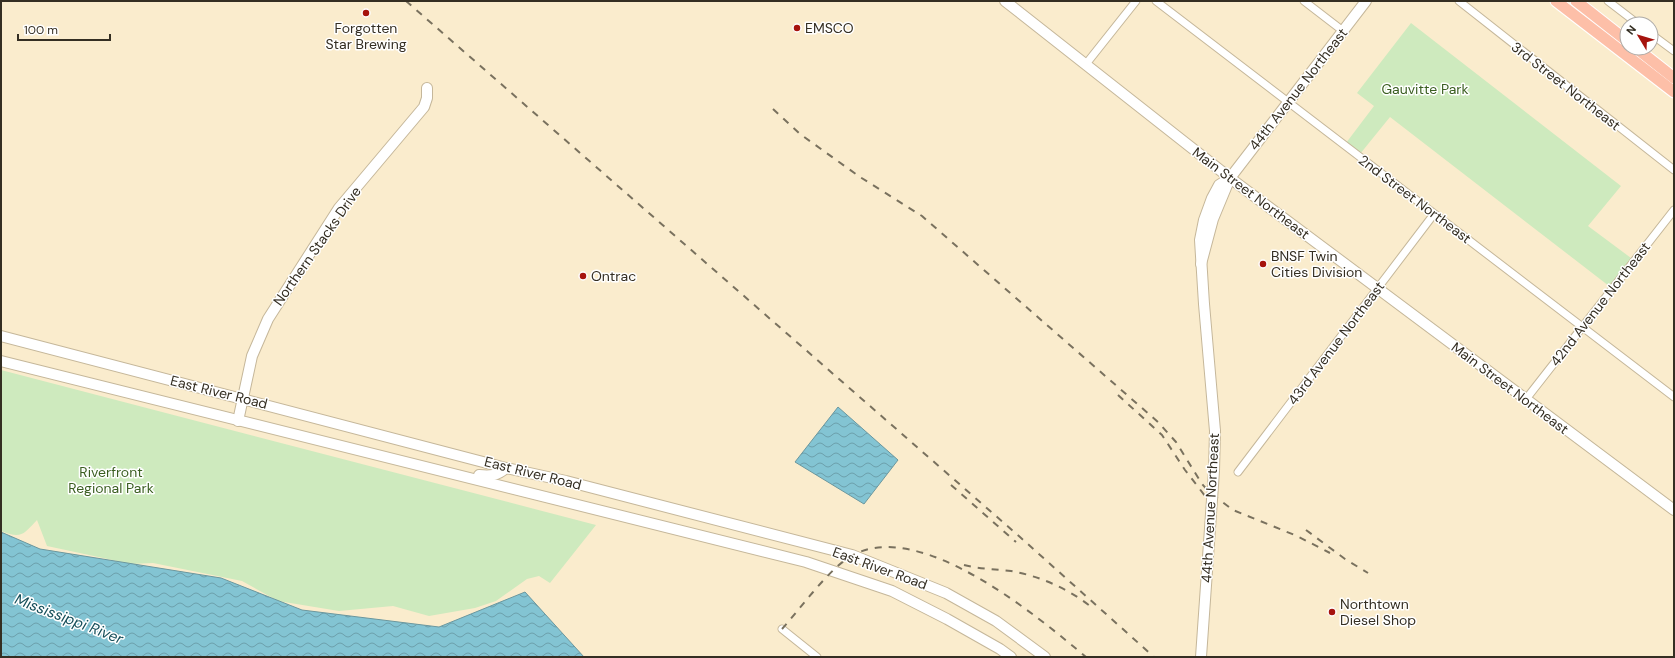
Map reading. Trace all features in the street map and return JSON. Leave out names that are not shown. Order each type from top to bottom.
[{"type":"main road","points":[[1556,1],[1674,92]]},
{"type":"main road","points":[[1576,1],[1619,35]]},
{"type":"main road","points":[[1646,56],[1674,78]]},
{"type":"street","name":"Main Street Northeast","points":[[1005,1],[1230,178],[1673,508]]},
{"type":"street","points":[[1086,64],[1136,1]]},
{"type":"street","name":"2nd Street Northeast","points":[[1156,1],[1674,397]]},
{"type":"street","points":[[1304,1],[1343,31]]},
{"type":"street","name":"44th Avenue Northeast","points":[[1201,657],[1214,471],[1215,431],[1201,264],[1213,219],[1230,178],[1366,1]]},
{"type":"street","name":"3rd Street Northeast","points":[[1459,1],[1674,170]]},
{"type":"street","points":[[1608,1],[1628,16]]},
{"type":"street","points":[[1659,40],[1674,52]]},
{"type":"street","name":"Northern Stacks Drive","points":[[238,421],[244,399],[252,356],[271,313],[340,208],[424,107],[427,98],[427,88]]},
{"type":"street","name":"42nd Avenue Northeast","points":[[1526,399],[1674,210]]},
{"type":"street","name":"43rd Avenue Northeast","points":[[1238,472],[1434,214]]},
{"type":"street","name":"East River Road","points":[[1,336],[506,468],[566,481],[858,557],[946,593],[996,621],[1045,657]]},
{"type":"street","name":"East River Road","points":[[1,361],[806,562],[892,591],[947,618],[1011,657]]},
{"type":"street","points":[[443,472],[457,470],[476,475],[490,476],[499,474],[506,468]]},
{"type":"street","points":[[782,629],[817,657]]},
{"type":"green space","name":"Gauvitte Park","points":[[1411,23],[1621,186],[1588,226],[1631,258],[1609,286],[1390,117],[1360,154],[1346,143],[1374,106],[1357,93]]},
{"type":"green space","name":"Riverfront Regional Park","points":[[1,370],[596,525],[550,583],[539,576],[527,579],[496,601],[475,608],[429,616],[393,606],[339,611],[278,601],[242,581],[153,563],[131,564],[47,546],[37,520],[21,534],[13,535],[1,531]]},
{"type":"water","points":[[838,407],[898,460],[864,504],[795,462]]},
{"type":"water","name":"Mississippi River","points":[[1,532],[40,549],[221,578],[302,610],[439,627],[525,592],[584,657],[1,657]]},
{"type":"railway","points":[[406,1],[1020,537],[1154,657]]},
{"type":"railway","points":[[773,109],[800,134],[860,177],[922,216],[1158,422],[1176,442],[1202,484],[1209,492],[1233,510],[1297,536],[1330,553]]},
{"type":"railway","points":[[1118,395],[1162,435],[1185,470],[1209,501]]},
{"type":"railway","points":[[951,485],[1016,542]]},
{"type":"railway","points":[[1306,530],[1345,559],[1368,573]]},
{"type":"railway","points":[[782,629],[825,578],[844,561],[853,555],[880,547],[911,550],[943,560],[976,577],[1038,618],[1086,657]]},
{"type":"railway","points":[[964,565],[1011,571],[1032,576],[1062,588],[1090,606]]},
{"type":"place","name":"Forgotten Star Brewing","points":[[366,13]]},
{"type":"place","name":"EMSCO","points":[[797,28]]},
{"type":"place","name":"BNSF Twin Cities Division","points":[[1263,264]]},
{"type":"place","name":"Ontrac","points":[[583,276]]},
{"type":"place","name":"Northtown Diesel Shop","points":[[1332,612]]}]
